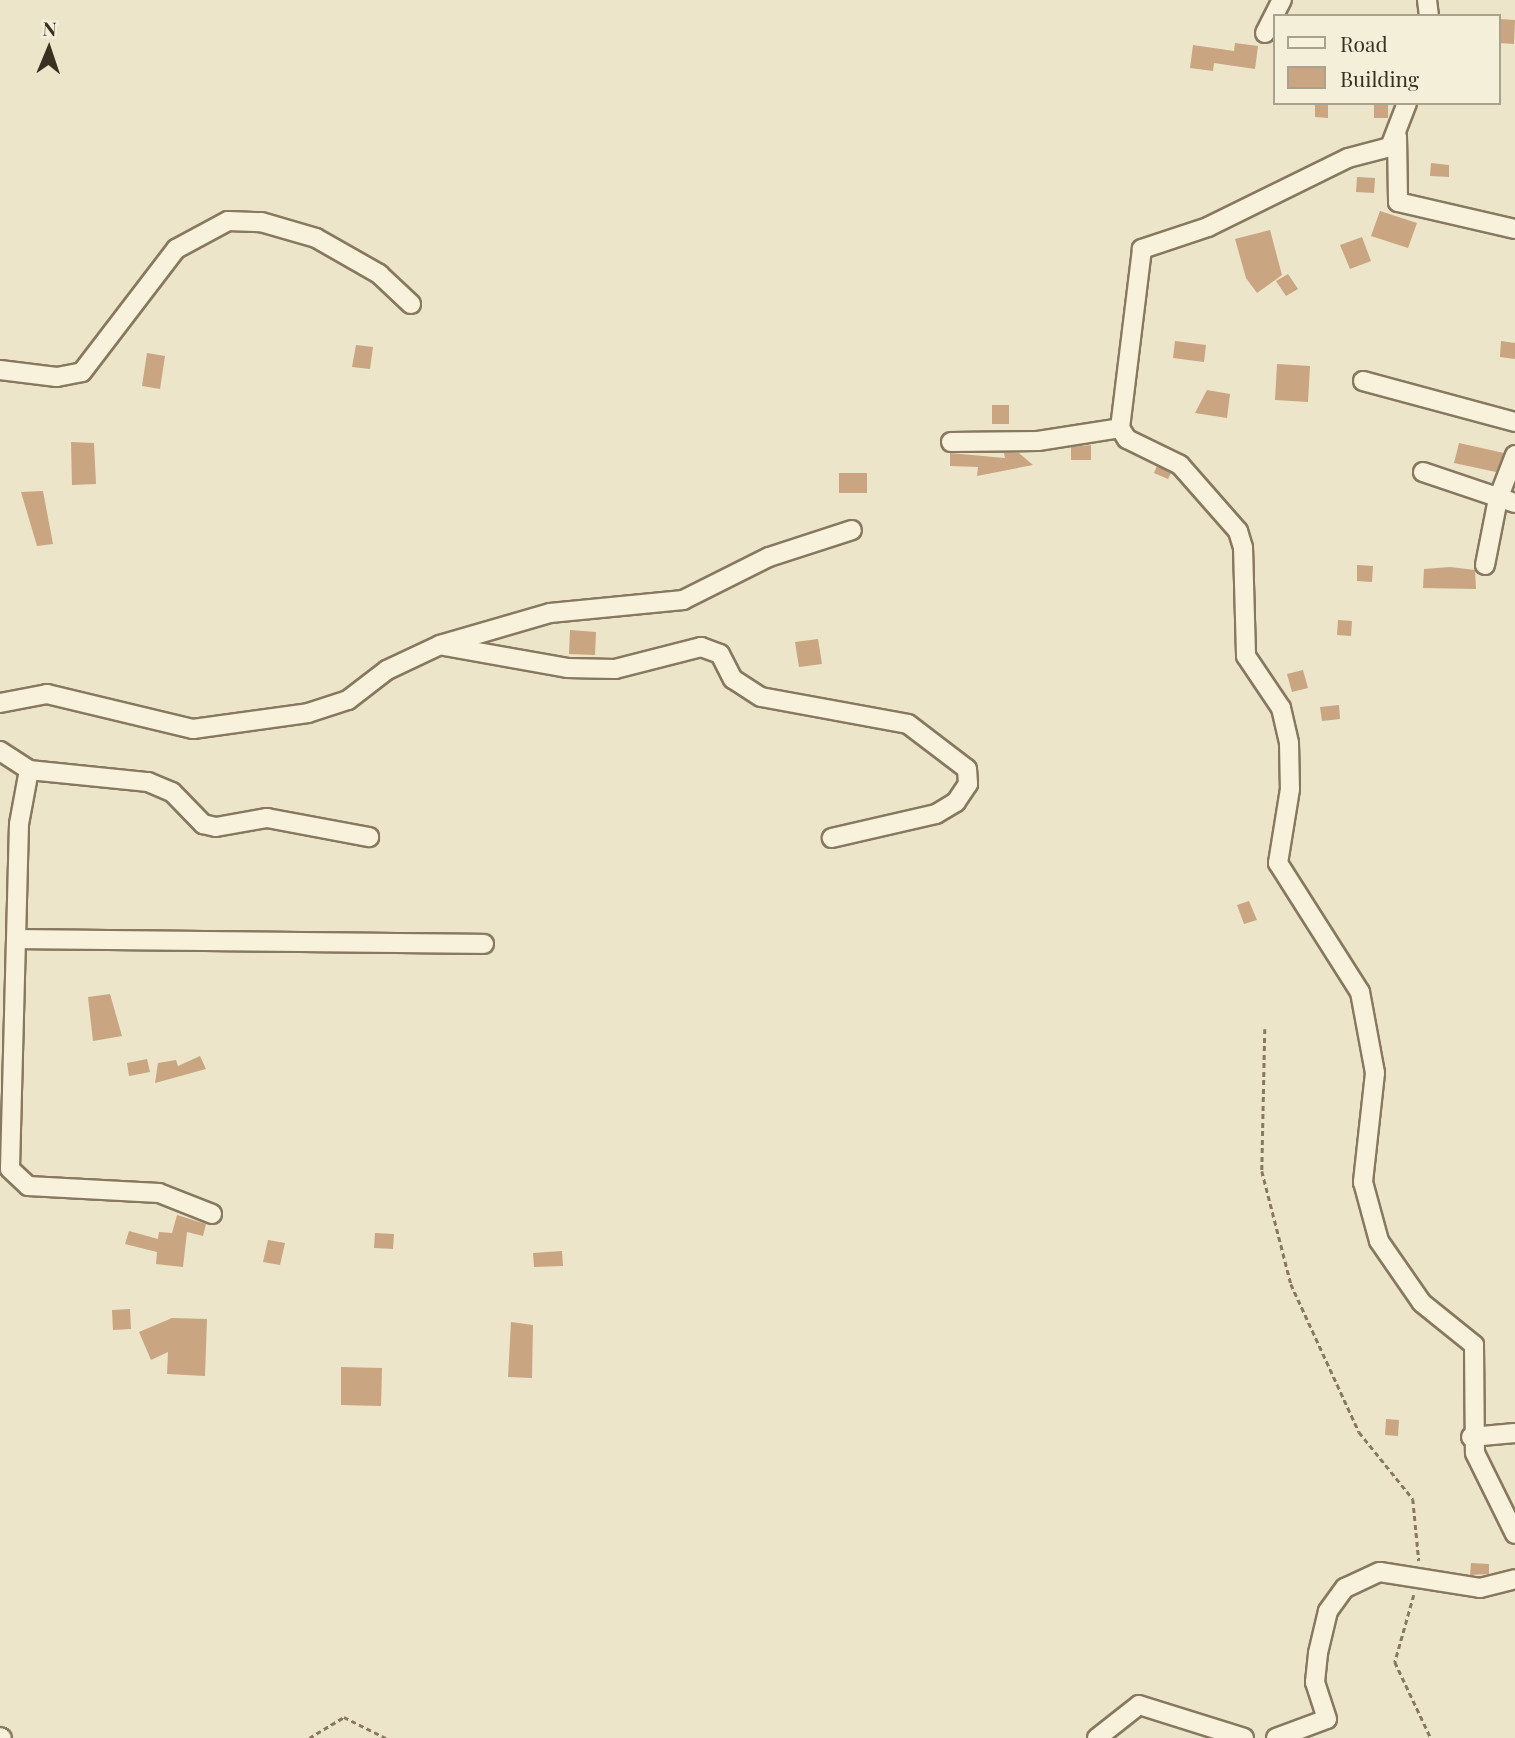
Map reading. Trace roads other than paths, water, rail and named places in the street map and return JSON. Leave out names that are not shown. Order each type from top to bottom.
[{"type":"street","points":[[1265,33],[1274,16]]},
{"type":"street","points":[[1405,105],[1397,136],[1398,202],[1515,229]]},
{"type":"street","points":[[1397,136],[1374,154],[1348,158],[1208,227],[1142,249],[1120,428],[1127,439],[1180,465],[1237,531],[1243,547],[1246,656],[1281,708],[1289,743],[1290,789],[1278,863],[1360,992],[1375,1073],[1363,1182],[1379,1241],[1399,1274],[1422,1303],[1474,1345],[1479,1367],[1471,1437],[1515,1534]]},
{"type":"street","points":[[0,370],[57,377],[82,372],[176,249],[228,221],[261,222],[316,238],[379,274],[411,304]]},
{"type":"street","points":[[1363,381],[1515,422]]},
{"type":"street","points":[[951,442],[1038,441],[1120,428]]},
{"type":"street","points":[[1485,565],[1506,501],[1515,455]]},
{"type":"street","points":[[1423,472],[1506,501]]},
{"type":"street","points":[[0,703],[47,694],[193,729],[237,726],[348,700],[387,670],[440,645],[550,613],[683,600],[769,557],[852,530]]},
{"type":"street","points":[[440,645],[567,668],[615,669],[701,646],[720,654],[733,679],[761,697],[908,724],[967,769],[968,784],[957,802],[936,814],[832,838]]},
{"type":"street","points":[[0,751],[29,770],[148,782],[172,792],[203,824],[216,827],[267,818],[369,837]]},
{"type":"street","points":[[29,770],[19,824],[21,939],[10,1170],[16,1180],[90,1194],[159,1193],[212,1214]]},
{"type":"street","points":[[21,939],[484,944]]},
{"type":"street","points":[[1471,1437],[1515,1433]]},
{"type":"street","points":[[1276,1738],[1327,1719],[1315,1682],[1318,1653],[1328,1611],[1345,1588],[1380,1573],[1419,1576],[1480,1588],[1515,1579]]},
{"type":"street","points":[[1097,1738],[1139,1705],[1244,1738]]}]
